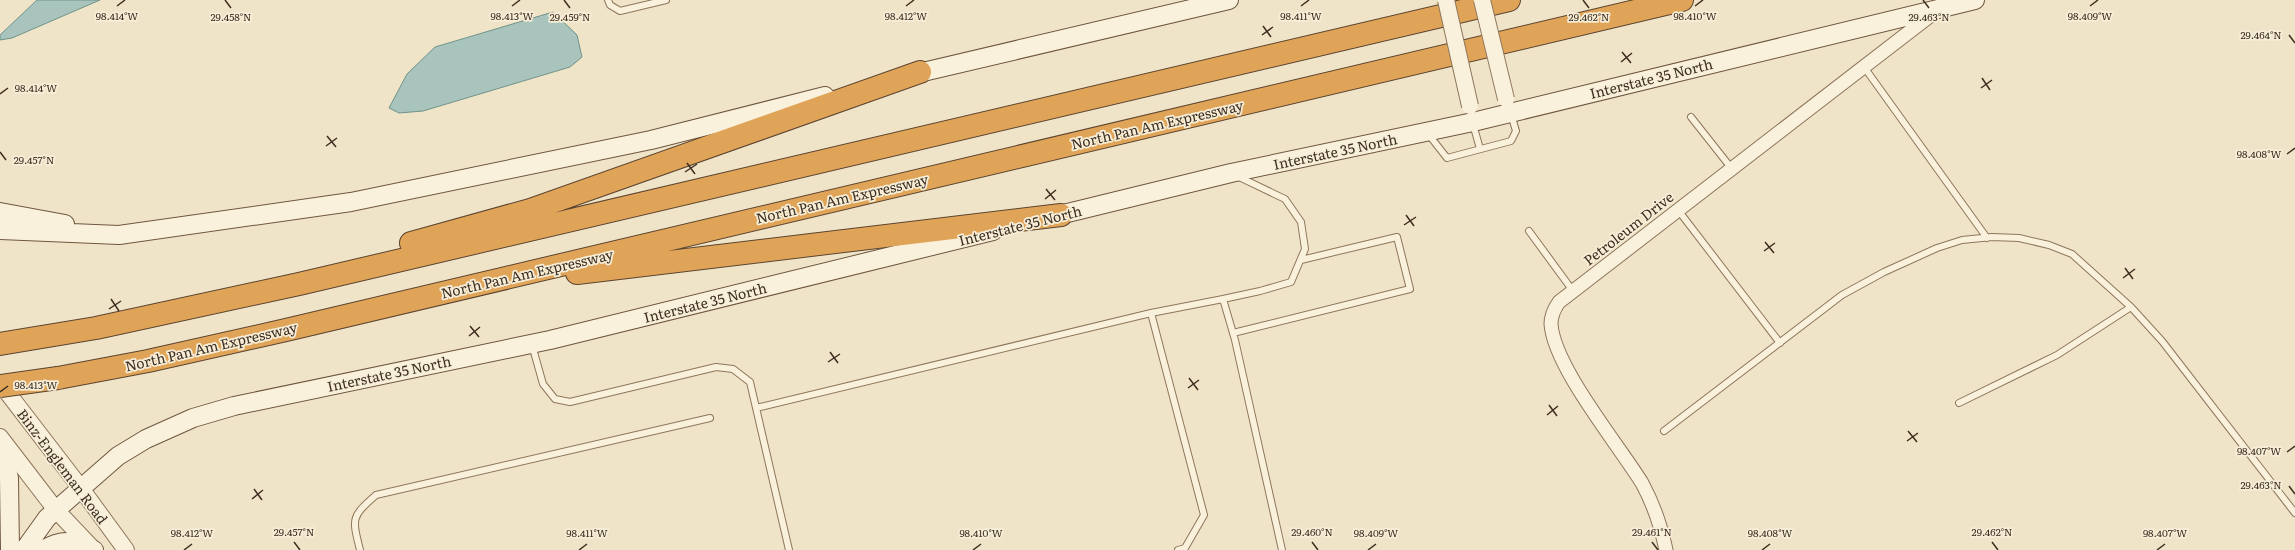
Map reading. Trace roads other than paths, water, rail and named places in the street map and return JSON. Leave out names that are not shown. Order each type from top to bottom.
[{"type":"highway","points":[[0,344],[96,328],[299,284],[1509,0]]},
{"type":"highway","name":"North Pan Am Expressway","points":[[0,386],[58,378],[148,361],[1682,0]]},
{"type":"highway","points":[[96,328],[530,210],[920,72]]},
{"type":"highway","points":[[463,288],[1060,215]]},
{"type":"main road","points":[[0,230],[124,234],[351,202],[652,140],[920,72],[1228,0]]},
{"type":"main road","name":"Interstate 35 North","points":[[24,550],[42,524],[56,510],[80,487],[118,456],[146,439],[193,418],[234,406],[531,344],[1231,173],[1426,131],[1471,114],[1975,0]]},
{"type":"main road","points":[[0,212],[124,234]]},
{"type":"main road","points":[[0,443],[9,478],[10,550]]},
{"type":"main road","points":[[43,550],[62,542],[75,542],[94,550]]},
{"type":"street","points":[[1446,0],[1471,114]]},
{"type":"street","points":[[1482,0],[1509,106]]},
{"type":"street","name":"Petroleum Drive","points":[[1666,550],[1661,526],[1652,501],[1630,463],[1572,379],[1554,336],[1551,324],[1552,313],[1559,302],[1573,291],[1939,9]]},
{"type":"street","name":"Binz-Engleman Road","points":[[0,383],[80,487],[126,550]]},
{"type":"street","name":"Binz-Engleman Road","points":[[0,437],[56,510],[94,550]]},
{"type":"lane","points":[[608,0],[610,5],[620,11],[666,0]]},
{"type":"lane","points":[[1864,67],[1987,238]]},
{"type":"lane","points":[[1426,131],[1447,158],[1511,141],[1516,131],[1509,106]]},
{"type":"lane","points":[[1471,114],[1480,149]]},
{"type":"lane","points":[[1691,117],[1732,169]]},
{"type":"lane","points":[[756,408],[1151,313],[1260,291],[1291,282],[1305,249],[1301,222],[1285,199],[1231,173]]},
{"type":"lane","points":[[1678,210],[1780,343]]},
{"type":"lane","points":[[1528,231],[1573,291]]},
{"type":"lane","points":[[1232,333],[1410,289],[1397,237],[1301,260]]},
{"type":"lane","points":[[1664,431],[1842,295],[1884,272],[1937,248],[1962,240],[1987,238],[2026,240],[2050,245],[2072,254],[2131,307],[2162,341],[2295,513]]},
{"type":"lane","points":[[1223,299],[1282,550]]},
{"type":"lane","points":[[1959,403],[2057,355],[2131,307]]},
{"type":"lane","points":[[1151,313],[1204,515],[1185,548],[1178,550]]},
{"type":"lane","points":[[531,344],[543,384],[555,399],[570,402],[716,367],[733,369],[750,382],[789,550]]},
{"type":"lane","points":[[360,550],[354,526],[358,510],[376,495],[710,418]]},
{"type":"water","points":[[37,0],[100,0],[12,38],[0,40],[0,35]]},
{"type":"water","points":[[553,12],[577,35],[582,57],[570,67],[423,111],[399,113],[389,108],[407,74],[435,47]]}]
